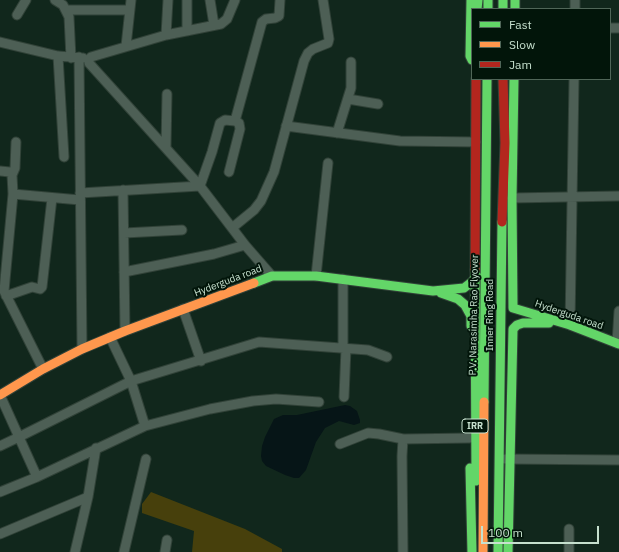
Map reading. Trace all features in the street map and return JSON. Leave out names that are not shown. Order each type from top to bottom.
[{"type":"main road","points":[[471,0],[471,58]]},
{"type":"main road","name":"Inner Ring Road","points":[[476,80],[475,412],[477,552]]},
{"type":"main road","name":"P.V. Narasimha Rao Flyover","points":[[482,552],[488,80]]},
{"type":"main road","name":"P.V. Narasimha Rao Flyover","points":[[493,552],[496,80]]},
{"type":"main road","name":"Inner Ring Road","points":[[498,552],[502,198],[505,143],[503,80]]},
{"type":"main road","points":[[512,198],[514,80]]},
{"type":"main road","name":"Hyderguda road","points":[[512,198],[513,308],[618,343]]},
{"type":"main road","name":"Hyderguda road","points":[[0,395],[43,369],[82,349],[125,331],[272,276],[316,276],[432,290],[454,290],[464,288],[473,281],[476,275]]},
{"type":"main road","points":[[432,290],[458,299],[466,305],[471,316],[470,438],[472,552]]},
{"type":"main road","points":[[508,552],[514,329],[517,325],[524,323],[542,324],[557,322]]},
{"type":"street","points":[[17,15],[26,0]]},
{"type":"street","points":[[55,0],[63,5],[66,10],[82,58],[80,197],[82,349]]},
{"type":"street","points":[[126,46],[131,0]]},
{"type":"street","points":[[166,35],[168,0]]},
{"type":"street","points":[[187,0],[187,31]]},
{"type":"street","points":[[210,0],[214,26]]},
{"type":"street","points":[[0,42],[58,56],[82,58],[166,35],[221,24],[227,19],[235,0]]},
{"type":"street","points":[[235,121],[262,22],[279,16],[280,0]]},
{"type":"street","points":[[232,228],[254,210],[261,201],[274,172],[304,61],[308,53],[313,49],[328,43],[330,39],[324,0]]},
{"type":"street","points":[[66,10],[130,10]]},
{"type":"street","points":[[58,56],[64,157]]},
{"type":"street","points":[[82,58],[166,147],[200,186],[245,245],[272,276]]},
{"type":"street","points":[[337,133],[351,88],[352,62]]},
{"type":"street","points":[[570,326],[574,80]]},
{"type":"street","points":[[166,147],[167,94]]},
{"type":"street","points":[[348,99],[378,104]]},
{"type":"street","points":[[200,186],[220,123],[226,120],[239,123],[240,129],[229,172]]},
{"type":"street","points":[[286,126],[400,141],[476,142]]},
{"type":"street","points":[[16,142],[16,168],[12,175],[13,194],[4,291],[43,369]]},
{"type":"street","points":[[316,276],[328,163]]},
{"type":"street","points":[[0,171],[10,172],[12,175]]},
{"type":"street","points":[[13,194],[52,198],[80,197],[123,190],[200,186]]},
{"type":"street","points":[[123,190],[125,331]]},
{"type":"street","points":[[512,198],[619,196]]},
{"type":"street","points":[[6,296],[32,287],[42,287],[52,198]]},
{"type":"street","points":[[124,233],[182,230]]},
{"type":"street","points":[[124,272],[214,254],[245,245]]},
{"type":"street","points":[[342,279],[344,397]]},
{"type":"street","points":[[183,309],[201,360]]},
{"type":"street","points":[[618,343],[619,311]]},
{"type":"street","points":[[110,337],[131,381],[145,426]]},
{"type":"street","points":[[0,446],[131,381],[259,342],[368,350],[387,357]]},
{"type":"street","points":[[0,395],[37,477]]},
{"type":"street","points":[[0,492],[37,477],[145,426],[210,409],[253,401],[276,399],[319,402]]},
{"type":"street","points":[[340,444],[368,433],[403,439],[470,438]]},
{"type":"street","points":[[403,439],[403,552]]},
{"type":"street","points":[[75,552],[88,497],[96,448]]},
{"type":"street","points":[[124,552],[146,459]]},
{"type":"street","points":[[500,460],[619,460]]},
{"type":"street","points":[[0,534],[88,497]]},
{"type":"street","points":[[569,529],[569,552]]},
{"type":"street","points":[[165,552],[167,540]]},
{"type":"shaded area","points":[[345,405],[350,406],[357,411],[360,423],[354,425],[339,421],[325,428],[316,442],[306,470],[299,478],[285,475],[266,466],[262,461],[262,446],[274,419],[283,415],[297,415]]},
{"type":"shaded area","points":[[151,492],[245,529],[282,549],[282,552],[192,552],[194,531],[142,513],[142,504]]},
{"type":"traffic: fast","points":[[471,0],[471,58]]},
{"type":"traffic: fast","points":[[477,8],[478,0]]},
{"type":"traffic: fast","points":[[488,0],[488,8]]},
{"type":"traffic: fast","points":[[503,0],[503,8]]},
{"type":"traffic: fast","points":[[515,0],[515,8]]},
{"type":"traffic: fast","points":[[484,402],[487,80]]},
{"type":"traffic: fast","points":[[514,80],[512,198],[513,308],[570,325],[619,344]]},
{"type":"traffic: fast","points":[[498,552],[502,222]]},
{"type":"traffic: fast","points":[[475,270],[476,481]]},
{"type":"traffic: fast","points":[[254,283],[272,276],[316,276],[433,291],[464,288],[473,281],[476,275]]},
{"type":"traffic: fast","points":[[441,293],[458,299],[465,305],[471,316],[471,326]]},
{"type":"traffic: fast","points":[[508,552],[513,329],[517,325],[523,323],[549,323]]},
{"type":"traffic: fast","points":[[470,468],[472,552]]},
{"type":"traffic: slow","points":[[0,395],[43,369],[82,349],[125,331],[254,283]]},
{"type":"traffic: slow","points":[[483,552],[484,402]]},
{"type":"traffic: jam","points":[[475,270],[476,80]]},
{"type":"traffic: jam","points":[[502,222],[505,143],[503,80]]}]
